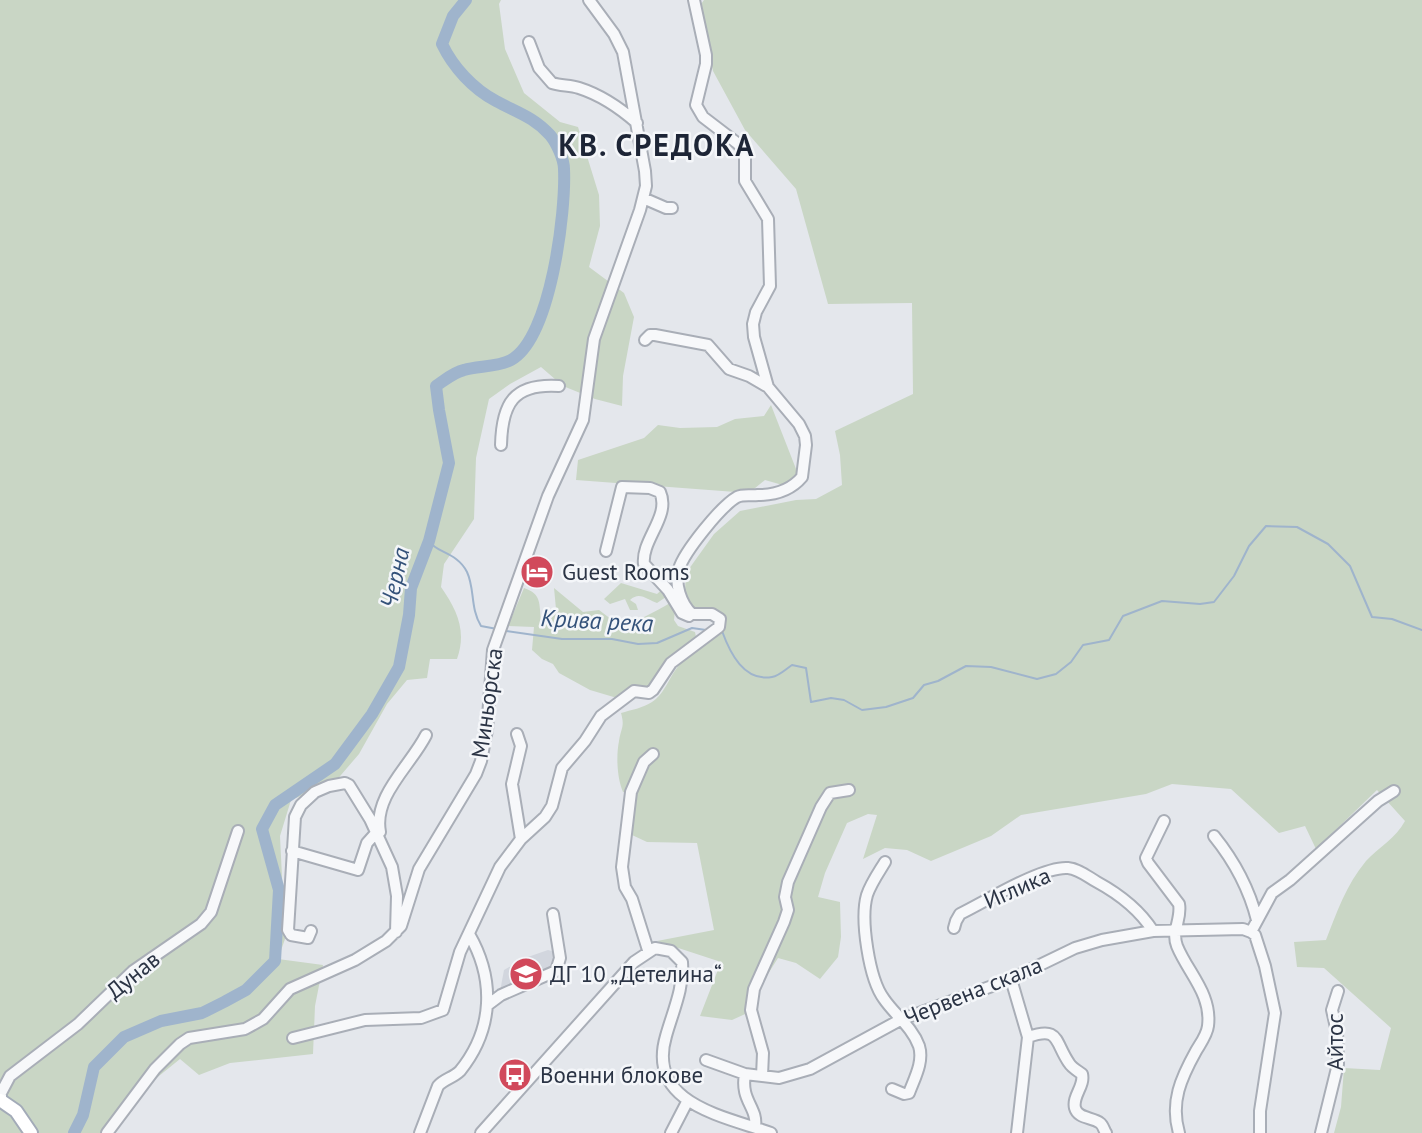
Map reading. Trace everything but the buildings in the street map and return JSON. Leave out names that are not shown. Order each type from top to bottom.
[{"type":"main road","points":[[1,1100],[16,1111],[31,1133]]},
{"type":"street","name":"Миньорска","points":[[396,932],[405,918],[419,869],[476,774],[481,761],[487,730],[491,661],[499,631],[548,496],[583,420],[598,324],[643,198],[645,171],[622,52],[614,34],[589,0]]},
{"type":"street","points":[[694,0],[706,55],[696,105],[703,117],[737,143],[746,154],[745,181],[768,219],[770,286],[756,312],[753,324],[757,353],[768,387]]},
{"type":"street","points":[[529,42],[539,68],[552,83],[579,88],[597,95],[637,123]]},
{"type":"street","points":[[643,198],[672,208]]},
{"type":"street","points":[[645,340],[650,335],[655,335],[708,345],[729,369],[768,387],[805,436],[802,477],[790,487],[776,493],[738,496],[701,534],[679,569],[682,599],[688,610],[696,614]]},
{"type":"street","points":[[501,445],[501,422],[504,411],[514,397],[532,389],[559,386]]},
{"type":"street","points":[[293,1038],[365,1020],[421,1018],[443,1010],[455,964],[500,867],[521,839],[545,817],[552,806],[562,768],[585,741],[601,716],[635,691],[649,693],[671,663],[719,627],[720,619],[716,615],[689,616],[682,613],[668,590],[644,564],[644,554],[661,513],[663,499],[660,492],[650,488],[622,487],[606,551]]},
{"type":"street","points":[[517,734],[521,746],[512,784],[521,839]]},
{"type":"street","points":[[379,837],[380,813],[398,775],[413,758],[426,735]]},
{"type":"street","points":[[648,950],[632,899],[625,887],[622,867],[631,792],[644,762],[653,754]]},
{"type":"street","points":[[107,1133],[155,1069],[180,1044],[189,1038],[245,1029],[263,1019],[289,989],[355,960],[396,932],[397,896],[391,867],[379,837],[349,785],[345,783],[315,792],[297,813],[288,930],[291,935],[308,938],[311,931]]},
{"type":"street","points":[[762,1076],[763,1053],[751,1010],[754,989],[784,922],[788,910],[785,897],[789,882],[821,807],[830,793],[849,790]]},
{"type":"street","points":[[1260,1133],[1260,1111],[1275,1013],[1265,966],[1255,936],[1251,932],[1272,893],[1378,801],[1394,791]]},
{"type":"street","points":[[1164,821],[1146,858],[1179,904],[1181,912],[1175,931],[1177,947],[1197,978],[1208,1027],[1177,1092],[1174,1118],[1179,1133]]},
{"type":"street","name":"Дунав","points":[[1,1100],[1,1093],[10,1076],[78,1024],[133,971],[201,924],[211,912],[238,831]]},
{"type":"street","points":[[1214,836],[1229,854],[1248,888],[1257,920]]},
{"type":"street","points":[[292,851],[358,870],[367,843],[379,837]]},
{"type":"street","points":[[885,862],[868,892],[864,910],[867,951],[881,996],[905,1023],[919,1046],[920,1059],[909,1093],[904,1094],[892,1089]]},
{"type":"street","name":"Иглика","points":[[954,928],[960,914],[1035,876],[1066,868],[1078,871],[1113,889],[1153,931]]},
{"type":"street","points":[[489,1004],[501,995],[556,971],[560,958],[553,914]]},
{"type":"street","name":"Червена скала","points":[[706,1060],[745,1074],[779,1078],[810,1069],[900,1020],[1011,979],[1075,948],[1153,931],[1243,929],[1251,932]]},
{"type":"street","points":[[420,1133],[438,1086],[458,1073],[472,1050],[489,1004],[482,960],[469,934]]},
{"type":"street","points":[[481,1133],[634,961],[648,950],[663,948],[677,955],[682,962],[683,974],[665,1040],[663,1058],[673,1088],[687,1102],[771,1133]]},
{"type":"street","points":[[1011,979],[1028,1037],[1017,1133]]},
{"type":"street","name":"Айтос","points":[[1321,1133],[1338,1064],[1337,1032],[1332,1010],[1338,992]]},
{"type":"street","points":[[1028,1037],[1043,1032],[1052,1034],[1058,1040],[1070,1065],[1082,1074],[1084,1080],[1076,1098],[1075,1108],[1079,1114],[1100,1122],[1106,1133]]},
{"type":"street","points":[[745,1074],[744,1094],[754,1115],[755,1127]]},
{"type":"street","points":[[671,1133],[687,1102]]},
{"type":"shaded area","name":"ДГ 10 „Детелина“","points":[[548,950],[555,952],[555,971],[499,997],[504,970],[525,958]]},
{"type":"green space","points":[[0,0],[501,0],[499,4],[505,49],[524,93],[560,122],[578,127],[599,195],[600,226],[589,267],[624,293],[634,317],[623,376],[622,406],[563,386],[541,367],[489,399],[476,458],[474,519],[444,564],[441,587],[452,604],[461,630],[457,659],[430,659],[427,678],[407,680],[387,704],[359,754],[335,782],[291,800],[280,836],[285,939],[278,959],[323,965],[315,1006],[313,1054],[230,1063],[199,1075],[180,1059],[154,1080],[113,1133],[0,1133]]},
{"type":"green space","points":[[704,0],[1422,0],[1422,1133],[1334,1133],[1341,1107],[1344,1068],[1380,1070],[1391,1028],[1324,968],[1297,967],[1294,942],[1326,940],[1343,899],[1359,870],[1405,821],[1377,790],[1316,849],[1305,826],[1279,833],[1231,789],[1172,784],[1146,794],[1021,815],[991,836],[931,861],[907,850],[885,848],[863,859],[877,815],[868,814],[847,823],[825,873],[818,897],[840,902],[841,937],[838,957],[820,979],[796,963],[778,958],[761,985],[754,1010],[732,1020],[700,1016],[721,962],[657,941],[714,930],[697,843],[647,842],[632,835],[634,794],[623,792],[619,780],[618,747],[623,725],[621,713],[645,706],[657,698],[681,663],[711,641],[722,627],[724,620],[719,610],[696,610],[689,602],[685,590],[686,573],[714,534],[740,511],[796,500],[816,499],[842,485],[835,431],[913,394],[912,303],[828,304],[796,189],[745,130],[713,71],[699,7]]},
{"type":"green space","points":[[771,405],[798,474],[786,486],[765,480],[749,493],[576,480],[578,460],[644,438],[658,425],[680,428],[717,427],[735,419],[764,416]]},
{"type":"green space","points":[[621,583],[657,594],[667,585],[677,589],[674,620],[678,626],[695,632],[697,642],[648,694],[641,698],[635,695],[617,698],[590,690],[559,673],[553,664],[532,650],[534,627],[508,626],[524,588],[537,597],[541,620],[550,618],[556,609],[554,588],[583,612],[599,610],[624,629],[670,603],[666,597],[657,603],[637,596],[630,600],[636,604],[638,610],[630,610],[625,599],[610,604],[604,599]]},
{"type":"waterway","name":"Черна","points":[[74,1133],[83,1115],[94,1067],[124,1037],[161,1021],[202,1013],[224,1002],[246,990],[275,961],[279,890],[262,829],[275,805],[335,764],[372,714],[399,667],[411,588],[429,541],[449,463],[436,386],[460,371],[511,360],[525,347],[546,301],[559,242],[564,188],[563,160],[555,142],[544,129],[479,90],[464,77],[447,53],[442,44],[453,16],[466,0]]},
{"type":"waterway","name":"Крива река","points":[[722,631],[734,657],[754,675],[775,676],[792,665],[806,668],[811,702],[831,698],[844,700],[862,710],[886,707],[913,698],[924,685],[938,681],[966,666],[991,667],[1037,679],[1056,674],[1071,662],[1083,645],[1109,640],[1123,616],[1162,601],[1200,604],[1214,602],[1234,576],[1249,546],[1266,526],[1297,527],[1328,544],[1350,566],[1372,617],[1392,619],[1422,630]]},
{"type":"waterway","name":"Крива река","points":[[429,541],[463,565],[481,626],[497,629]]},
{"type":"waterway","name":"Крива река","points":[[506,631],[562,639],[612,639],[638,644],[657,643],[692,628],[706,630]]},
{"type":"place","name":"Guest Rooms","points":[[537,572]]},
{"type":"place","name":"ДГ 10 „Детелина“","points":[[526,974]]},
{"type":"place","name":"Военни блокове","points":[[515,1075]]},
{"type":"district","name":"КВ. СРЕДОКА","points":[[657,146]]}]
